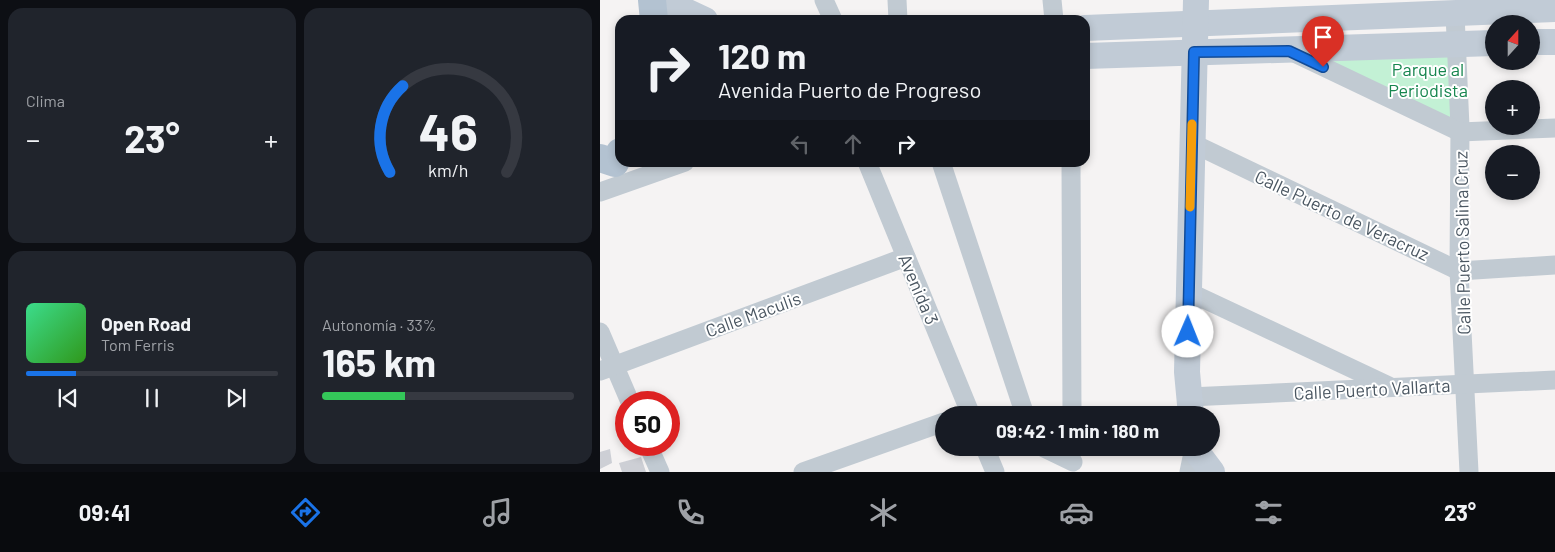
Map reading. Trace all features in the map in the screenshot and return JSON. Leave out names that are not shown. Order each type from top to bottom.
[{"type":"main road","points":[[652,0],[654,15]]},
{"type":"main road","points":[[662,0],[694,15]]},
{"type":"main road","points":[[1090,27],[1195,12],[1455,14],[1550,7]]},
{"type":"main road","points":[[1190,406],[1187,372],[1188,292],[1195,12]]},
{"type":"main road","points":[[1540,42],[1555,42]]},
{"type":"main road","points":[[1090,56],[1289,51],[1485,43]]},
{"type":"main road","points":[[1192,456],[1212,472]]},
{"type":"street","points":[[824,0],[831,15]]},
{"type":"street","points":[[897,0],[898,15]]},
{"type":"street","points":[[1052,0],[1054,15]]},
{"type":"street","name":"Calle Puerto Salina Cruz","points":[[1455,14],[1460,132],[1459,271],[1469,472]]},
{"type":"street","points":[[1289,51],[1460,132],[1555,128]]},
{"type":"street","name":"Calle Puerto de Veracruz","points":[[1192,143],[1459,271],[1555,265]]},
{"type":"street","points":[[600,192],[671,167]]},
{"type":"street","name":"Avenida 3","points":[[869,167],[967,406]]},
{"type":"street","points":[[943,167],[1022,406]]},
{"type":"street","points":[[1071,167],[1072,406]]},
{"type":"street","name":"Calle Maculis","points":[[607,368],[906,257]]},
{"type":"street","points":[[1188,292],[1393,388]]},
{"type":"street","points":[[600,332],[607,368],[623,391]]},
{"type":"street","name":"Calle Puerto Vallarta","points":[[1190,406],[1393,388],[1555,380]]},
{"type":"street","points":[[803,472],[935,425]]},
{"type":"street","points":[[653,456],[660,472]]},
{"type":"street","points":[[988,456],[995,472]]},
{"type":"green space","name":"Parque al Periodista","points":[[1456,49],[1456,124],[1310,54]]},
{"type":"building","points":[[610,449],[612,463],[600,469],[600,452]]},
{"type":"building","points":[[641,457],[646,472],[622,472],[619,463]]},
{"type":"slow traffic","points":[[1190,207],[1192,124]]},
{"type":"route","points":[[1188,332],[1194,52],[1289,51],[1323,67]]}]
